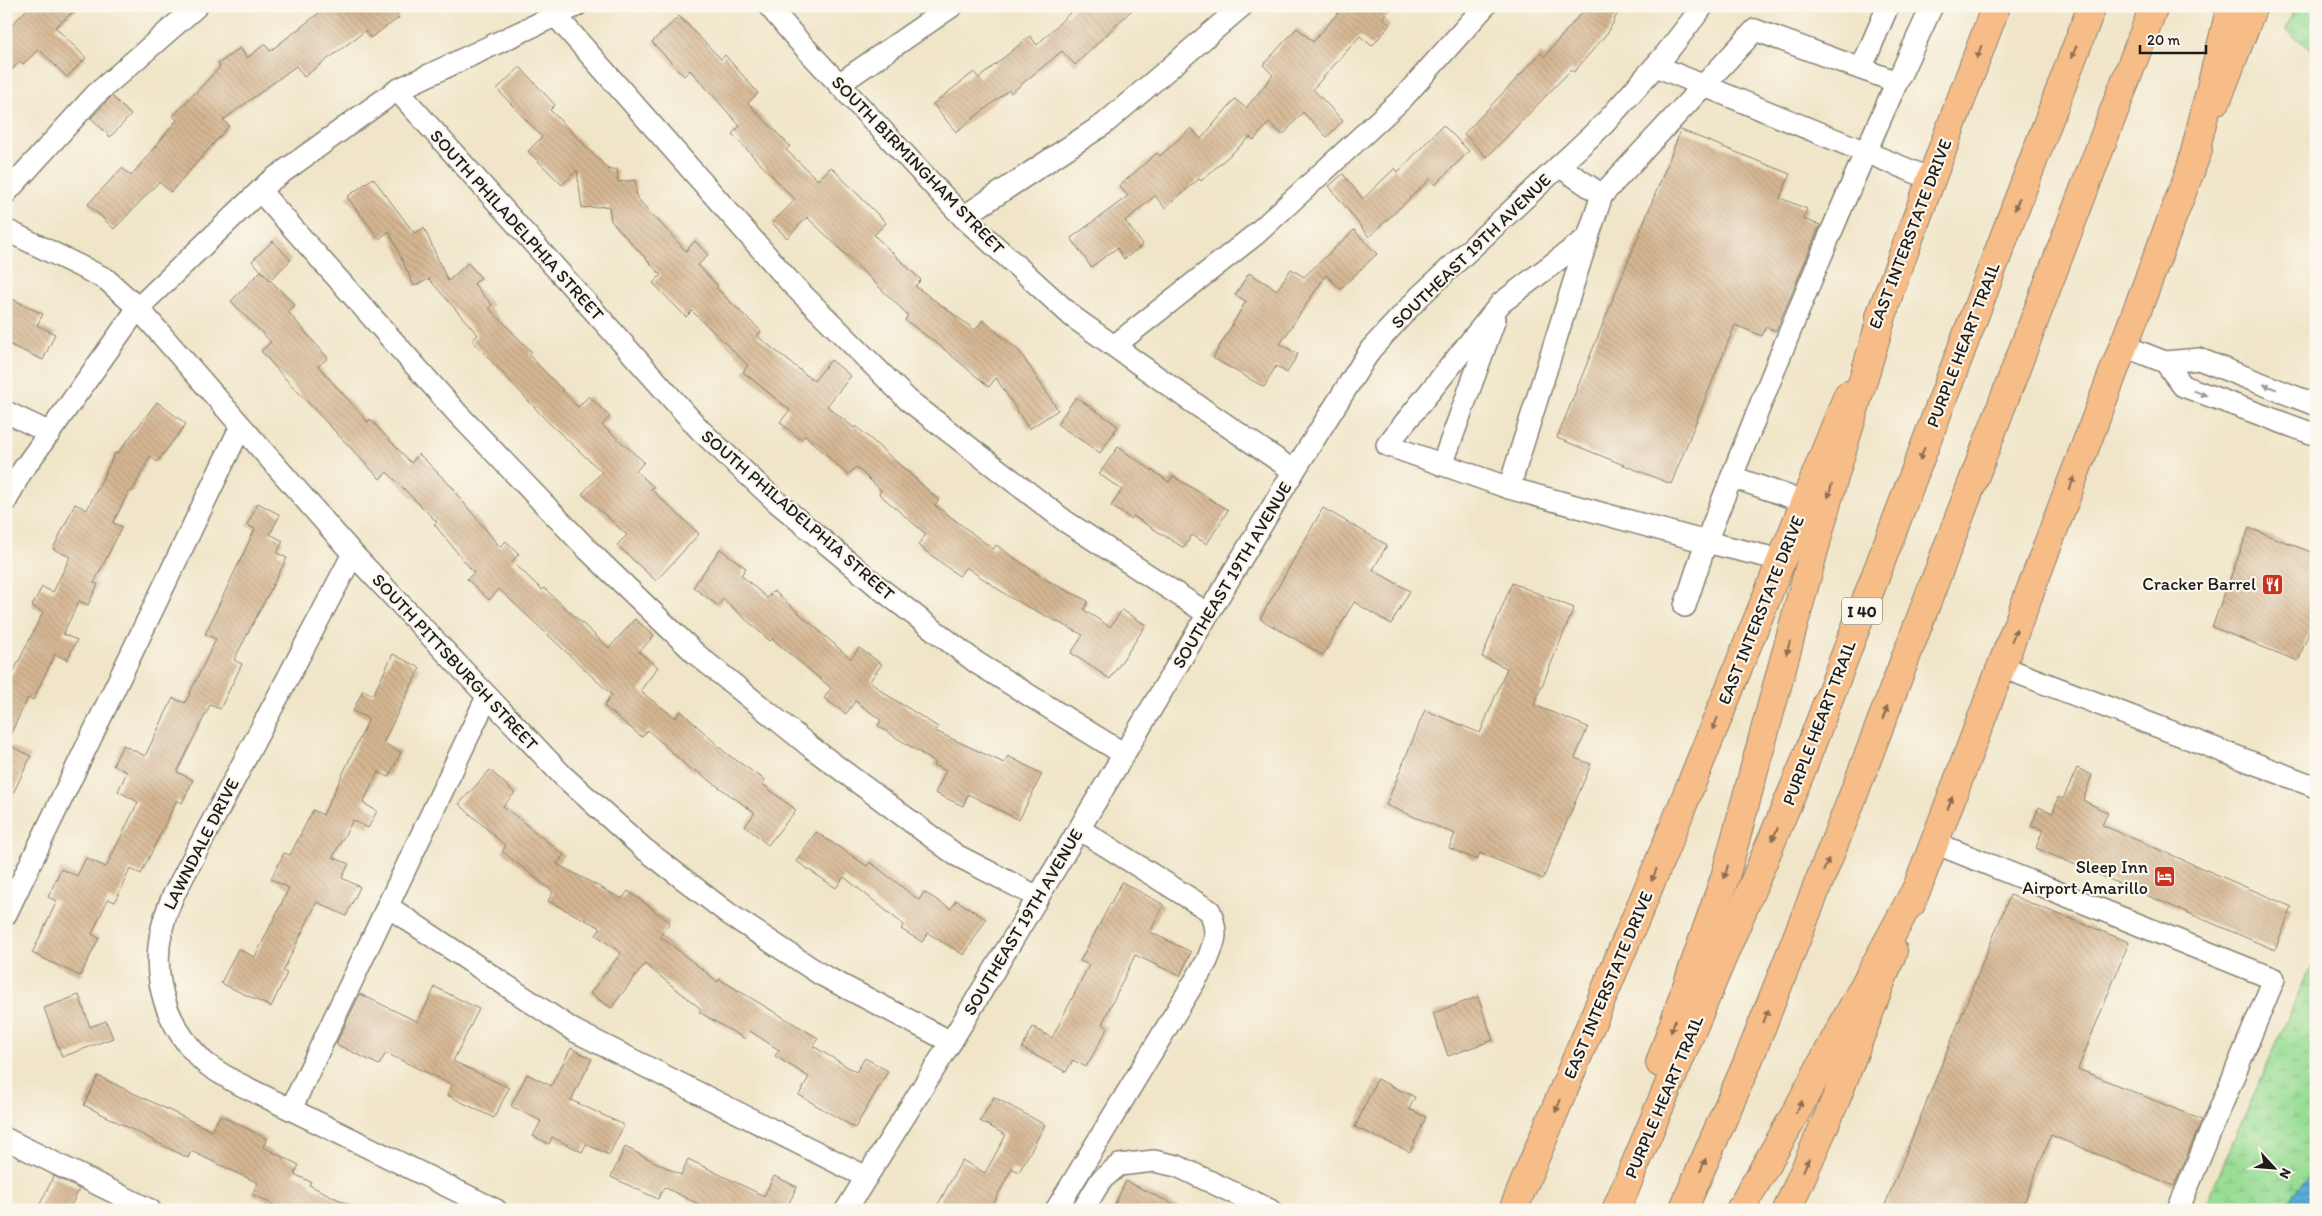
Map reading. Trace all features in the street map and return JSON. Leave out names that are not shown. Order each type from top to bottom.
[{"type":"main road","name":"EAST INTERSTATE DRIVE","points":[[1514,1210],[1668,843],[1889,293],[1996,6]]},
{"type":"main road","name":"PURPLE HEART TRAIL","points":[[1616,1210],[1802,769],[2092,6]]},
{"type":"main road","points":[[1683,1210],[1748,1062],[1848,810],[2154,6]]},
{"type":"main road","points":[[2190,172],[2231,6]]},
{"type":"main road","points":[[1787,1210],[1836,1098],[1920,882],[2254,6]]},
{"type":"main road","points":[[1598,1210],[1660,1061],[1725,876],[1832,484],[1889,293]]},
{"type":"main road","points":[[1740,1210],[1789,1125],[1920,882]]},
{"type":"street","points":[[6,193],[95,96],[197,6]]},
{"type":"street","points":[[6,501],[20,474],[138,308],[269,182],[396,90],[576,6]]},
{"type":"street","name":"SOUTH BIRMINGHAM STREET","points":[[770,6],[839,84],[964,217],[1073,316],[1294,471]]},
{"type":"street","points":[[839,84],[952,6]]},
{"type":"street","points":[[964,217],[1104,124],[1242,6]]},
{"type":"street","points":[[1114,346],[1264,227],[1403,98],[1485,6]]},
{"type":"street","name":"SOUTHEAST 19TH AVENUE","points":[[846,1210],[951,1042],[1294,471],[1371,349],[1420,296],[1604,124],[1656,66],[1703,6]]},
{"type":"street","points":[[1862,67],[1888,6]]},
{"type":"street","points":[[1685,606],[1706,542],[1865,152],[1932,6]]},
{"type":"street","points":[[556,16],[790,282],[908,400],[1065,521],[1208,614]]},
{"type":"street","points":[[1509,488],[1602,195],[1703,85],[1756,30],[1862,67],[1898,82]]},
{"type":"street","points":[[1656,66],[1932,179]]},
{"type":"street","name":"SOUTH PHILADELPHIA STREET","points":[[396,90],[700,430],[778,503],[882,590],[977,664],[1124,754]]},
{"type":"street","points":[[1559,166],[1602,195]]},
{"type":"street","points":[[260,191],[457,412],[588,550],[696,654],[812,748],[956,855],[1038,897]]},
{"type":"street","name":"SOUTH PITTSBURGH STREET","points":[[6,230],[106,279],[138,308],[353,554],[486,697],[562,775],[643,848],[729,914],[820,974],[951,1042]]},
{"type":"street","points":[[1588,237],[1501,303],[1387,445],[1509,488],[1706,542],[1781,560]]},
{"type":"street","points":[[1442,464],[1501,303]]},
{"type":"street","points":[[2124,346],[2164,362],[2199,359],[2316,404]]},
{"type":"street","points":[[2164,362],[2183,386],[2316,435]]},
{"type":"street","points":[[6,412],[50,433]]},
{"type":"street","points":[[6,914],[242,426]]},
{"type":"street","points":[[1732,477],[1805,502]]},
{"type":"street","name":"LAWNDALE DRIVE","points":[[353,554],[165,913],[158,945],[158,978],[167,1010],[183,1039],[206,1063],[233,1081],[496,1210]]},
{"type":"street","points":[[2002,667],[2316,787]]},
{"type":"street","points":[[291,1109],[486,697]]},
{"type":"street","points":[[1056,1210],[1207,961],[1215,942],[1217,929],[1210,911],[1079,829]]},
{"type":"street","points":[[1935,843],[2274,979],[2178,1210]]},
{"type":"street","points":[[387,906],[573,1030],[866,1177]]},
{"type":"street","points":[[6,1140],[150,1210]]},
{"type":"street","points":[[1083,1210],[1101,1180],[1119,1165],[1154,1161],[1177,1166],[1270,1210]]},
{"type":"green space","points":[[2295,6],[2316,6],[2316,53],[2286,30]]},
{"type":"green space","points":[[2316,965],[2316,1210],[2203,1210],[2307,974]]},
{"type":"water","points":[[2316,1168],[2316,1210],[2282,1210],[2283,1207]]},
{"type":"building","points":[[30,6],[81,6],[55,27],[86,58],[67,77],[39,49],[23,64],[20,61],[6,76],[6,31]]},
{"type":"building","points":[[328,6],[391,6],[399,18],[370,38],[365,31],[304,77],[296,66],[223,120],[229,126],[171,192],[159,182],[114,229],[88,204],[122,168],[131,176],[177,120],[173,116],[220,67],[218,64],[240,48],[247,58],[265,44],[270,51]]},
{"type":"building","points":[[1077,6],[1136,6],[1075,65],[1062,51],[1011,93],[1009,90],[956,132],[933,104],[974,72],[979,78],[1030,36],[1037,45]]},
{"type":"building","points":[[1344,6],[1392,6],[1383,18],[1390,25],[1372,46],[1360,36],[1313,89],[1343,121],[1327,137],[1303,112],[1283,135],[1269,123],[1254,140],[1250,137],[1201,181],[1199,179],[1165,208],[1155,196],[1125,221],[1143,245],[1124,259],[1117,248],[1091,267],[1071,238],[1128,196],[1119,186],[1157,153],[1160,156],[1191,128],[1201,139],[1235,99],[1246,108],[1273,75],[1263,65],[1297,28],[1313,42]]},
{"type":"building","points":[[1587,6],[1621,6],[1609,31],[1574,72],[1571,70],[1487,157],[1464,134],[1541,53],[1545,56]]},
{"type":"building","points":[[679,16],[721,59],[725,55],[758,93],[748,103],[790,146],[786,150],[818,180],[831,167],[886,223],[874,235],[921,280],[915,286],[975,330],[983,320],[1020,352],[1058,410],[1029,429],[996,378],[989,387],[939,345],[905,320],[908,315],[807,217],[787,238],[772,223],[795,200],[732,134],[740,126],[690,70],[684,76],[652,42]]},
{"type":"building","points":[[520,67],[555,105],[550,110],[609,170],[617,169],[618,182],[635,180],[637,198],[686,251],[695,241],[708,255],[698,265],[718,286],[716,288],[761,331],[757,336],[814,381],[831,360],[851,376],[827,406],[854,428],[856,426],[939,500],[935,505],[993,549],[996,545],[1046,580],[1088,601],[1084,610],[1110,627],[1122,610],[1146,625],[1110,679],[1071,653],[1083,635],[1011,598],[966,567],[959,576],[918,545],[926,534],[879,494],[881,490],[856,467],[848,475],[805,435],[801,440],[780,422],[790,410],[743,372],[748,365],[692,311],[686,317],[653,283],[661,275],[611,221],[609,206],[582,208],[577,170],[562,185],[528,151],[542,137],[497,89]]},
{"type":"building","points":[[112,96],[131,115],[110,137],[91,118]]},
{"type":"building","points":[[1443,125],[1469,151],[1435,185],[1430,179],[1369,237],[1329,186],[1343,174],[1363,199],[1395,168],[1398,172]]},
{"type":"building","points":[[1681,130],[1790,174],[1780,198],[1807,209],[1803,219],[1820,225],[1776,331],[1766,327],[1762,336],[1735,325],[1671,484],[1557,438]]},
{"type":"building","points":[[373,178],[414,233],[424,228],[448,281],[468,263],[481,278],[474,284],[492,305],[489,308],[532,352],[529,355],[578,407],[589,396],[610,417],[602,425],[644,462],[636,471],[654,487],[651,489],[699,534],[656,581],[617,545],[627,535],[582,494],[602,472],[547,421],[472,340],[478,335],[429,279],[414,286],[389,231],[379,239],[347,197]]},
{"type":"building","points":[[1354,230],[1377,254],[1340,289],[1326,275],[1280,344],[1298,354],[1287,373],[1276,366],[1264,387],[1213,358],[1246,301],[1235,295],[1249,273],[1277,290],[1291,269],[1304,277]]},
{"type":"building","points":[[273,241],[291,260],[270,280],[252,261]]},
{"type":"building","points":[[261,271],[295,305],[288,312],[328,358],[318,366],[368,422],[370,419],[411,463],[419,454],[455,490],[500,547],[506,541],[519,554],[512,561],[542,590],[544,588],[609,648],[635,619],[654,636],[639,652],[658,667],[640,691],[675,718],[681,711],[727,754],[765,780],[762,784],[796,810],[768,845],[745,826],[755,813],[695,770],[693,772],[648,730],[642,737],[604,706],[612,695],[499,589],[489,600],[467,579],[474,573],[434,524],[437,522],[387,472],[380,479],[282,375],[261,351],[271,342],[231,301]]},
{"type":"building","points":[[6,296],[43,314],[37,325],[55,334],[43,360],[6,343]]},
{"type":"building","points":[[1076,397],[1118,426],[1100,453],[1057,424]]},
{"type":"building","points":[[157,402],[186,424],[157,462],[150,456],[132,492],[129,491],[113,523],[122,527],[94,583],[98,584],[88,605],[79,601],[63,634],[77,640],[67,660],[55,654],[33,700],[28,698],[6,743],[6,672],[12,675],[43,612],[32,606],[42,587],[53,592],[70,557],[53,549],[75,504],[87,510],[115,453],[117,454]]},
{"type":"building","points":[[1118,447],[1169,482],[1173,476],[1228,510],[1207,544],[1192,535],[1184,548],[1133,516],[1131,519],[1111,506],[1122,490],[1099,474]]},
{"type":"building","points":[[258,503],[280,515],[270,534],[283,541],[277,553],[287,558],[234,660],[242,664],[220,709],[210,705],[177,772],[193,780],[182,803],[177,800],[141,874],[130,869],[115,902],[108,899],[92,934],[99,938],[80,976],[32,953],[57,901],[48,897],[61,869],[77,876],[86,858],[106,867],[138,802],[118,791],[127,772],[113,765],[123,745],[145,756],[173,698],[185,703],[216,639],[205,634],[255,529],[247,525]]},
{"type":"building","points":[[1323,508],[1387,545],[1373,570],[1410,591],[1391,624],[1354,602],[1323,655],[1260,619]]},
{"type":"building","name":"Cracker Barrel","points":[[2249,528],[2316,554],[2316,614],[2298,661],[2212,627]]},
{"type":"building","points":[[720,549],[746,568],[741,575],[767,598],[774,591],[851,659],[859,648],[882,664],[870,681],[884,693],[938,727],[935,731],[1004,763],[1008,756],[1042,774],[1019,820],[968,794],[963,806],[935,793],[946,771],[933,765],[935,762],[878,726],[881,720],[855,701],[846,714],[824,698],[831,688],[772,639],[770,641],[723,599],[718,606],[693,587]]},
{"type":"building","points":[[1512,583],[1574,608],[1534,705],[1588,727],[1575,758],[1591,764],[1543,879],[1480,853],[1477,860],[1449,848],[1455,834],[1386,805],[1425,710],[1480,733],[1507,668],[1482,657]]},
{"type":"building","points":[[393,654],[420,668],[383,743],[401,752],[389,777],[378,772],[363,803],[377,811],[368,828],[353,820],[333,857],[349,864],[342,878],[360,887],[346,916],[317,902],[283,971],[287,973],[271,1007],[221,983],[238,949],[255,957],[289,888],[271,879],[284,853],[290,855],[313,810],[323,815],[369,719],[353,711],[363,690],[373,695]]},
{"type":"building","points":[[6,744],[31,756],[6,808]]},
{"type":"building","name":"Sleep Inn Airport Amarillo","points":[[2077,768],[2092,775],[2083,800],[2108,813],[2102,825],[2292,907],[2275,950],[2036,848],[2043,830],[2031,826],[2039,807],[2053,813],[2058,797],[2063,799]]},
{"type":"building","points":[[490,770],[515,793],[503,806],[564,855],[557,864],[622,899],[628,891],[670,922],[660,936],[718,982],[719,979],[818,1038],[813,1046],[856,1072],[865,1058],[888,1071],[855,1128],[799,1095],[809,1077],[775,1056],[779,1050],[750,1031],[745,1039],[699,1012],[701,1009],[645,964],[611,1008],[590,993],[621,953],[596,935],[601,928],[548,901],[553,892],[502,851],[506,846],[459,804]]},
{"type":"building","points":[[816,832],[867,866],[870,862],[919,900],[924,892],[951,909],[956,900],[986,919],[964,955],[928,933],[922,942],[901,929],[904,925],[844,877],[836,888],[796,861]]},
{"type":"building","points":[[1122,882],[1164,905],[1150,932],[1191,952],[1180,976],[1135,955],[1102,1024],[1108,1028],[1086,1067],[1073,1060],[1066,1072],[1022,1048],[1033,1027],[1052,1038],[1089,965],[1080,961]]},
{"type":"building","points":[[2010,895],[2129,942],[2078,1069],[2202,1120],[2174,1186],[2051,1135],[2021,1210],[1883,1210]]},
{"type":"building","points":[[435,987],[479,1009],[453,1061],[509,1088],[494,1118],[447,1095],[452,1085],[386,1053],[379,1065],[336,1044],[360,994],[418,1022]]},
{"type":"building","points":[[79,995],[90,1027],[106,1021],[113,1038],[62,1057],[44,1008]]},
{"type":"building","points":[[1478,997],[1493,1040],[1448,1056],[1433,1013]]},
{"type":"building","points":[[571,1048],[592,1059],[571,1100],[624,1125],[609,1155],[586,1144],[582,1152],[552,1137],[549,1144],[533,1136],[541,1121],[511,1106],[527,1074],[551,1086]]},
{"type":"building","points":[[98,1076],[212,1131],[220,1115],[267,1139],[263,1147],[299,1165],[294,1174],[311,1182],[309,1185],[360,1210],[284,1210],[252,1194],[258,1183],[191,1151],[188,1158],[84,1105]]},
{"type":"building","points":[[1377,1079],[1415,1097],[1409,1109],[1426,1117],[1410,1152],[1355,1127]]},
{"type":"building","points":[[994,1097],[1045,1125],[1019,1172],[1012,1168],[990,1210],[935,1210],[962,1160],[985,1173],[1006,1135],[980,1121]]},
{"type":"building","points":[[625,1147],[681,1175],[688,1159],[764,1196],[774,1176],[797,1187],[787,1207],[793,1210],[710,1210],[664,1187],[658,1199],[611,1177]]},
{"type":"building","points":[[54,1176],[79,1189],[69,1210],[37,1210]]},
{"type":"building","points":[[1126,1181],[1185,1210],[1112,1210]]},
{"type":"place","name":"Cracker Barrel","points":[[2272,584]]},
{"type":"place","name":"Sleep Inn Airport Amarillo","points":[[2164,877]]}]
